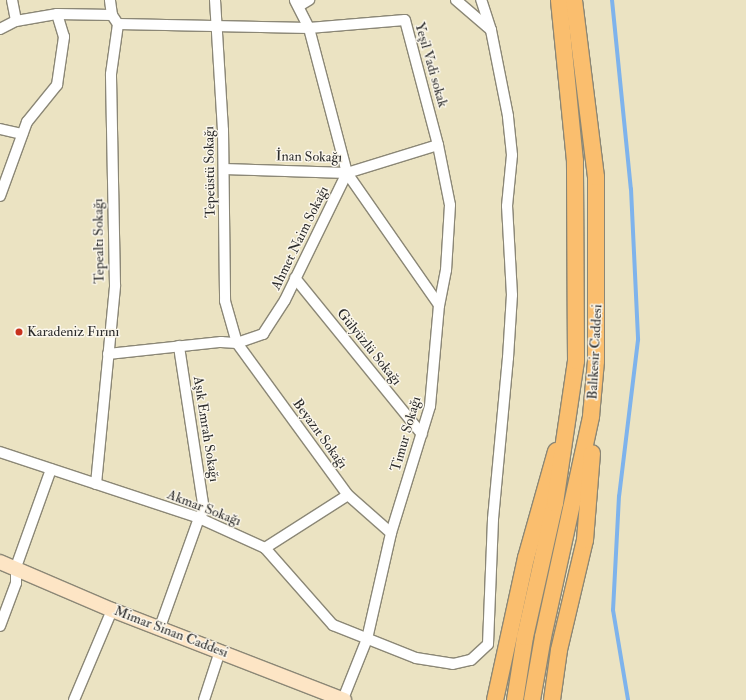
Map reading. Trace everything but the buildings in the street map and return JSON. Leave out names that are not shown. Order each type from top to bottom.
[{"type":"main road","name":"Balıkesir Caddesi","points":[[515,700],[525,637],[555,502],[570,411],[576,361],[575,161],[559,0]]},
{"type":"main road","name":"Balıkesir Caddesi","points":[[532,700],[542,637],[592,416],[596,361],[596,177],[574,0]]},
{"type":"main road","points":[[495,700],[526,558],[550,467],[570,411]]},
{"type":"main road","points":[[552,700],[559,650],[585,540],[592,461],[592,416]]},
{"type":"main road","name":"Mimar Sinan Caddesi","points":[[0,562],[16,567],[112,610],[160,627],[344,700]]},
{"type":"street","points":[[12,0],[16,21]]},
{"type":"street","name":"Tepealtı Sokağı","points":[[96,484],[114,284],[111,74],[115,20],[110,0]]},
{"type":"street","name":"Tepeüstü Sokağı","points":[[215,0],[224,169],[225,301],[237,343]]},
{"type":"street","points":[[309,0],[297,3],[309,28],[347,173],[439,305]]},
{"type":"street","points":[[456,0],[491,30]]},
{"type":"street","name":"Akmar Sokağı","points":[[0,452],[199,518],[265,548],[333,625],[416,658],[453,664],[472,660],[488,644],[493,519],[508,358],[512,295],[507,206],[512,155],[508,116],[491,30],[481,0]]},
{"type":"street","points":[[0,196],[27,122],[57,85],[64,37],[57,14]]},
{"type":"street","name":"Yeşil Vadi sokak","points":[[0,30],[16,21],[57,14],[115,20],[309,28],[405,20],[438,145],[450,205],[446,270],[439,305]]},
{"type":"street","points":[[0,129],[22,134]]},
{"type":"street","name":"İnan Sokağı","points":[[224,169],[347,173],[438,145]]},
{"type":"street","name":"Ahmet Naim Sokağı","points":[[108,354],[222,342],[237,343],[263,334],[285,300],[347,173]]},
{"type":"street","name":"Gülyüzlü Sokağı","points":[[295,278],[422,434]]},
{"type":"street","name":"Timur Sokağı","points":[[344,700],[367,639],[391,533],[430,406],[439,305]]},
{"type":"street","name":"Beyazıt Sokağı","points":[[237,343],[348,495],[391,533]]},
{"type":"street","name":"Aşık Emrah Sokağı","points":[[160,627],[199,518],[204,510],[179,346]]},
{"type":"street","points":[[1,620],[16,583],[16,567],[51,469]]},
{"type":"street","points":[[265,548],[348,495]]},
{"type":"street","points":[[74,700],[112,610]]},
{"type":"street","points":[[204,700],[220,651]]},
{"type":"waterway","points":[[612,0],[631,189],[638,340],[619,496],[613,610],[628,700]]},
{"type":"place","name":"Karadeniz Fırını","points":[[19,332]]}]
